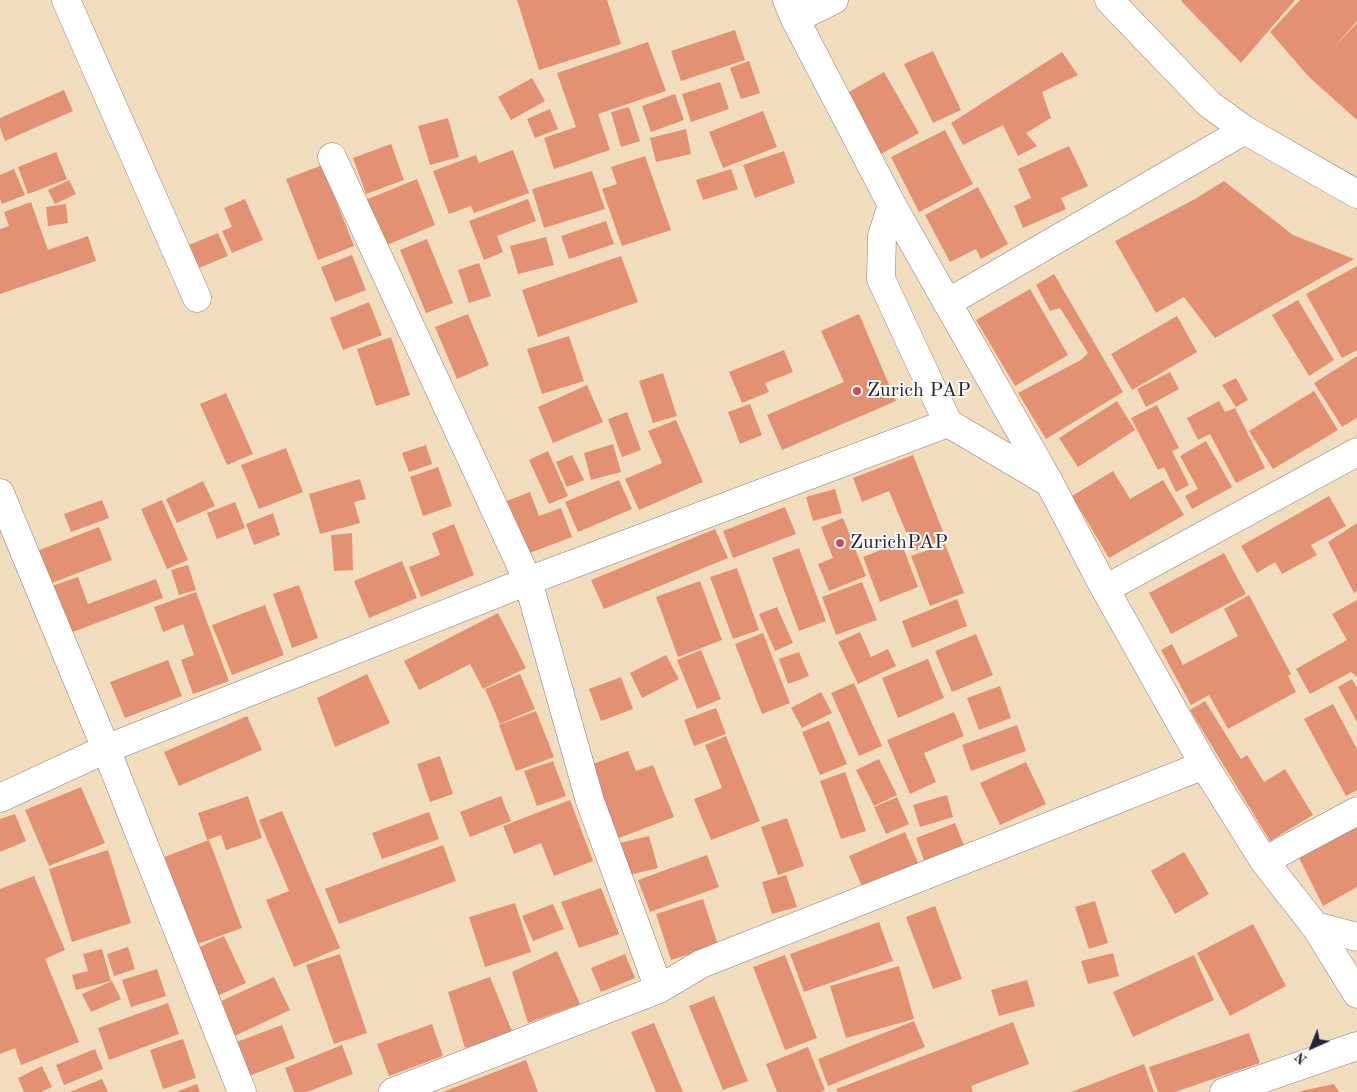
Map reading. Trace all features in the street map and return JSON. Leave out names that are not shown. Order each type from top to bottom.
[{"type":"street","points":[[66,0],[197,298]]},
{"type":"street","points":[[834,0],[791,9],[892,205],[1049,482],[1105,588],[1204,765],[1264,861],[1315,926],[1357,994]]},
{"type":"street","points":[[1108,0],[1209,104],[1245,130],[1357,194]]},
{"type":"street","points":[[947,302],[1245,130]]},
{"type":"street","points":[[332,157],[528,581],[590,801],[659,989]]},
{"type":"street","points":[[892,205],[882,236],[882,279],[948,423],[1049,482]]},
{"type":"street","points":[[0,798],[106,748],[528,581],[948,423]]},
{"type":"street","points":[[1105,588],[1357,452]]},
{"type":"street","points":[[0,493],[106,748],[242,1092]]},
{"type":"street","points":[[393,1092],[659,989],[701,964],[1204,765]]},
{"type":"street","points":[[1264,861],[1357,811]]},
{"type":"street","points":[[1315,926],[1357,937]]},
{"type":"street","points":[[1224,1092],[1357,1046]]},
{"type":"building","points":[[517,0],[607,0],[621,44],[539,70]]},
{"type":"building","points":[[1182,0],[1295,0],[1241,63]]},
{"type":"building","points":[[1300,0],[1357,0],[1357,21],[1333,48],[1357,23],[1357,120],[1309,77],[1270,32]]},
{"type":"building","points":[[735,30],[745,60],[681,81],[671,51]]},
{"type":"building","points":[[648,42],[666,91],[598,114],[610,150],[554,169],[544,138],[576,127],[557,73]]},
{"type":"building","points":[[933,51],[961,110],[933,123],[904,64]]},
{"type":"building","points":[[1062,52],[1078,75],[1042,92],[1051,118],[1026,133],[1037,146],[1018,156],[1003,125],[963,145],[951,123]]},
{"type":"building","points":[[749,61],[760,93],[741,99],[730,68]]},
{"type":"building","points":[[884,72],[919,133],[881,154],[847,93]]},
{"type":"building","points":[[532,78],[545,101],[511,120],[498,97]]},
{"type":"building","points":[[720,82],[729,109],[691,122],[682,94]]},
{"type":"building","points":[[64,90],[73,111],[5,141],[0,128],[0,118]]},
{"type":"building","points":[[675,94],[684,120],[651,132],[642,106]]},
{"type":"building","points":[[629,107],[640,141],[621,147],[611,112]]},
{"type":"building","points":[[550,109],[558,129],[535,138],[527,119]]},
{"type":"building","points":[[763,111],[777,147],[723,168],[709,132]]},
{"type":"building","points":[[448,118],[459,157],[430,165],[418,126]]},
{"type":"building","points":[[686,129],[691,154],[656,162],[650,138]]},
{"type":"building","points":[[945,130],[973,184],[919,212],[891,157]]},
{"type":"building","points":[[391,144],[404,180],[366,194],[353,158]]},
{"type":"building","points":[[1069,146],[1088,186],[1061,198],[1066,209],[1023,228],[1014,206],[1031,198],[1018,169]]},
{"type":"building","points":[[513,150],[529,193],[474,213],[471,206],[449,214],[433,171],[476,155],[479,163]]},
{"type":"building","points":[[784,151],[795,183],[755,198],[743,165]]},
{"type":"building","points":[[56,152],[67,179],[28,194],[18,167]]},
{"type":"building","points":[[645,156],[671,230],[622,246],[602,189],[617,184],[611,167]]},
{"type":"building","points":[[322,165],[354,246],[318,260],[286,179]]},
{"type":"building","points":[[14,169],[25,195],[2,204],[0,199],[0,175]]},
{"type":"building","points":[[731,169],[738,189],[703,200],[696,180]]},
{"type":"building","points":[[592,171],[605,209],[544,228],[532,189]]},
{"type":"building","points":[[417,179],[435,225],[377,249],[358,203]]},
{"type":"building","points":[[69,180],[76,194],[55,204],[48,190]]},
{"type":"building","points":[[1224,181],[1293,235],[1354,259],[1215,338],[1184,297],[1156,313],[1115,241],[1195,199]]},
{"type":"building","points":[[978,187],[1008,244],[981,259],[976,249],[950,262],[925,215]]},
{"type":"building","points":[[245,199],[263,240],[232,253],[222,231],[232,227],[224,208]]},
{"type":"building","points":[[528,199],[536,221],[497,236],[503,252],[484,260],[469,221]]},
{"type":"building","points":[[31,202],[48,250],[88,236],[96,261],[0,294],[0,229],[9,226],[4,212]]},
{"type":"building","points":[[66,204],[68,223],[48,226],[46,207]]},
{"type":"building","points":[[606,221],[614,244],[569,259],[561,236]]},
{"type":"building","points":[[218,233],[228,256],[194,270],[184,247]]},
{"type":"building","points":[[546,237],[554,265],[518,274],[510,246]]},
{"type":"building","points":[[427,239],[453,303],[426,313],[400,250]]},
{"type":"building","points":[[352,255],[366,290],[335,302],[321,267]]},
{"type":"building","points":[[621,256],[638,302],[538,337],[522,290]]},
{"type":"building","points":[[479,263],[491,296],[469,303],[458,270]]},
{"type":"building","points":[[1357,266],[1357,350],[1342,358],[1306,294]]},
{"type":"building","points":[[1054,274],[1123,392],[1046,439],[1018,393],[1081,360],[1088,353],[1060,308],[1050,311],[1036,285]]},
{"type":"building","points":[[1030,289],[1068,355],[1015,386],[976,320]]},
{"type":"building","points":[[1298,300],[1334,360],[1309,376],[1272,315]]},
{"type":"building","points":[[369,302],[382,335],[343,350],[330,318]]},
{"type":"building","points":[[468,314],[489,365],[457,379],[435,327]]},
{"type":"building","name":"Zurich PAP","points":[[859,314],[896,401],[782,450],[767,415],[844,382],[821,331]]},
{"type":"building","points":[[1177,316],[1197,352],[1132,390],[1111,354]]},
{"type":"building","points":[[569,336],[584,381],[542,394],[527,349]]},
{"type":"building","points":[[391,337],[410,395],[376,406],[357,349]]},
{"type":"building","points":[[784,350],[793,372],[765,383],[769,392],[742,403],[729,372]]},
{"type":"building","points":[[1357,356],[1357,418],[1342,427],[1314,383]]},
{"type":"building","points":[[1170,372],[1179,389],[1146,407],[1137,389]]},
{"type":"building","points":[[663,373],[677,416],[653,423],[639,381]]},
{"type":"building","points":[[1236,378],[1248,400],[1236,407],[1222,385]]},
{"type":"building","points":[[587,385],[603,422],[553,443],[538,407]]},
{"type":"building","points":[[1314,391],[1338,430],[1273,469],[1249,431]]},
{"type":"building","points":[[226,393],[253,454],[227,465],[200,404]]},
{"type":"building","points":[[1117,401],[1135,430],[1078,467],[1059,438]]},
{"type":"building","points":[[1219,401],[1225,412],[1235,408],[1265,468],[1236,483],[1210,434],[1198,440],[1187,418]]},
{"type":"building","points":[[750,404],[762,435],[740,444],[728,412]]},
{"type":"building","points":[[1157,405],[1179,448],[1172,451],[1189,485],[1176,492],[1164,467],[1158,470],[1131,418]]},
{"type":"building","points":[[627,412],[641,450],[622,457],[608,419]]},
{"type":"building","points":[[676,420],[703,482],[639,510],[625,479],[662,463],[648,431]]},
{"type":"building","points":[[1206,441],[1232,487],[1192,509],[1185,496],[1198,489],[1180,456]]},
{"type":"building","points":[[613,444],[621,472],[591,480],[584,453]]},
{"type":"building","points":[[426,445],[432,464],[409,472],[402,453]]},
{"type":"building","points":[[286,448],[303,492],[259,509],[241,465]]},
{"type":"building","points":[[548,451],[568,496],[549,504],[529,460]]},
{"type":"building","points":[[572,455],[584,480],[567,487],[556,462]]},
{"type":"building","points":[[913,455],[946,539],[914,551],[889,491],[862,502],[853,478]]},
{"type":"building","points":[[438,467],[452,506],[423,516],[410,477]]},
{"type":"building","points":[[1113,471],[1130,499],[1163,480],[1184,515],[1109,558],[1072,496]]},
{"type":"building","points":[[360,479],[366,499],[354,502],[360,523],[320,534],[309,494]]},
{"type":"building","points":[[619,480],[632,509],[578,532],[565,502]]},
{"type":"building","points":[[203,481],[215,506],[177,523],[166,499]]},
{"type":"building","points":[[835,489],[842,513],[813,521],[806,497]]},
{"type":"building","points":[[530,492],[539,516],[561,508],[572,537],[519,557],[499,504]]},
{"type":"building","points":[[1329,496],[1346,526],[1311,545],[1317,555],[1282,574],[1275,562],[1257,573],[1241,546]]},
{"type":"building","points":[[102,500],[109,518],[71,532],[64,514]]},
{"type":"building","points":[[162,500],[188,560],[167,569],[141,509]]},
{"type":"building","points":[[235,502],[245,528],[217,539],[207,513]]},
{"type":"building","points":[[785,507],[796,534],[733,558],[723,531]]},
{"type":"building","points":[[273,513],[280,535],[254,545],[246,524]]},
{"type":"building","name":"ZurichPAP","points":[[843,518],[866,576],[829,591],[818,564],[833,558],[821,527]]},
{"type":"building","points":[[1357,523],[1357,591],[1354,593],[1328,542]]},
{"type":"building","points":[[454,524],[474,575],[421,597],[409,567],[440,555],[432,533]]},
{"type":"building","points":[[99,527],[112,560],[49,584],[37,551]]},
{"type":"building","points":[[715,529],[728,558],[604,609],[591,580]]},
{"type":"building","points":[[352,533],[353,570],[334,571],[331,535]]},
{"type":"building","points":[[901,542],[918,587],[880,602],[863,557]]},
{"type":"building","points":[[945,544],[964,593],[930,606],[911,556]]},
{"type":"building","points":[[799,548],[826,621],[799,631],[772,558]]},
{"type":"building","points":[[1224,553],[1246,594],[1171,634],[1149,593]]},
{"type":"building","points":[[402,561],[417,598],[369,618],[354,581]]},
{"type":"building","points":[[188,565],[196,590],[179,595],[171,570]]},
{"type":"building","points":[[737,568],[759,630],[733,639],[710,577]]},
{"type":"building","points":[[78,577],[88,604],[156,579],[163,598],[70,633],[52,586]]},
{"type":"building","points":[[700,581],[722,640],[678,657],[656,597]]},
{"type":"building","points":[[862,582],[877,620],[836,635],[822,597]]},
{"type":"building","points":[[299,585],[318,638],[292,648],[273,594]]},
{"type":"building","points":[[196,592],[229,681],[193,694],[181,660],[194,655],[183,624],[163,632],[154,607]]},
{"type":"building","points":[[1249,595],[1291,674],[1288,676],[1296,692],[1228,729],[1209,695],[1191,705],[1161,650],[1172,644],[1183,665],[1238,636],[1224,609]]},
{"type":"building","points":[[957,599],[967,626],[912,648],[902,621]]},
{"type":"building","points":[[1357,600],[1357,677],[1351,672],[1310,694],[1296,669],[1347,640],[1332,614]]},
{"type":"building","points":[[265,605],[284,655],[232,675],[212,625]]},
{"type":"building","points":[[777,607],[793,643],[775,651],[759,614]]},
{"type":"building","points":[[498,613],[526,668],[483,689],[470,664],[419,690],[404,661]]},
{"type":"building","points":[[860,632],[871,657],[888,649],[896,666],[858,684],[838,642]]},
{"type":"building","points":[[763,633],[790,703],[762,714],[735,644]]},
{"type":"building","points":[[976,634],[993,675],[952,692],[935,651]]},
{"type":"building","points":[[701,650],[721,699],[697,709],[677,660]]},
{"type":"building","points":[[799,652],[809,676],[788,684],[779,659]]},
{"type":"building","points":[[666,655],[679,679],[642,698],[630,673]]},
{"type":"building","points":[[928,659],[944,698],[898,718],[882,678]]},
{"type":"building","points":[[168,660],[182,696],[125,718],[110,682]]},
{"type":"building","points":[[367,674],[390,723],[335,747],[317,698]]},
{"type":"building","points":[[520,674],[535,709],[500,724],[485,689]]},
{"type":"building","points":[[621,677],[633,709],[601,721],[589,689]]},
{"type":"building","points":[[1352,679],[1357,688],[1357,722],[1338,687]]},
{"type":"building","points":[[854,683],[882,746],[859,756],[831,693]]},
{"type":"building","points":[[1000,686],[1011,718],[979,730],[967,698]]},
{"type":"building","points":[[821,692],[832,713],[802,728],[791,708]]},
{"type":"building","points":[[1205,701],[1241,759],[1247,755],[1264,782],[1285,769],[1313,815],[1270,841],[1190,710]]},
{"type":"building","points":[[1333,704],[1357,749],[1357,790],[1346,796],[1304,719]]},
{"type":"building","points":[[716,708],[726,734],[694,746],[684,720]]},
{"type":"building","points":[[536,711],[554,757],[516,771],[499,725]]},
{"type":"building","points":[[954,712],[964,736],[924,753],[936,782],[910,794],[887,740]]},
{"type":"building","points":[[247,716],[262,750],[179,786],[164,752]]},
{"type":"building","points":[[829,721],[847,764],[820,775],[802,732]]},
{"type":"building","points":[[1017,725],[1026,751],[971,771],[962,745]]},
{"type":"building","points":[[726,736],[760,821],[711,840],[694,799],[722,788],[705,745]]},
{"type":"building","points":[[628,751],[636,771],[653,765],[674,817],[619,838],[590,765]]},
{"type":"building","points":[[440,756],[453,794],[430,802],[417,764]]},
{"type":"building","points":[[879,759],[897,795],[874,806],[856,770]]},
{"type":"building","points":[[553,761],[566,796],[537,806],[524,771]]},
{"type":"building","points":[[1026,762],[1046,804],[1000,825],[980,783]]},
{"type":"building","points":[[845,772],[866,831],[841,839],[820,781]]},
{"type":"building","points":[[81,787],[105,843],[49,866],[25,810]]},
{"type":"building","points":[[947,795],[953,817],[920,827],[913,805]]},
{"type":"building","points":[[248,796],[262,838],[226,850],[221,835],[207,840],[198,813]]},
{"type":"building","points":[[501,796],[511,821],[470,837],[460,812]]},
{"type":"building","points":[[897,797],[909,824],[886,834],[874,807]]},
{"type":"building","points":[[570,800],[593,861],[554,876],[541,843],[514,854],[503,826]]},
{"type":"building","points":[[282,811],[340,948],[294,967],[266,900],[289,891],[259,820]]},
{"type":"building","points":[[429,812],[439,839],[382,859],[372,833]]},
{"type":"building","points":[[15,814],[26,841],[0,852],[0,819]]},
{"type":"building","points":[[787,818],[804,866],[778,875],[761,827]]},
{"type":"building","points":[[955,823],[965,848],[925,863],[916,838]]},
{"type":"building","points":[[1357,827],[1357,887],[1323,906],[1298,856]]},
{"type":"building","points":[[905,832],[919,865],[863,889],[849,856]]},
{"type":"building","points":[[649,836],[658,868],[625,876],[616,844]]},
{"type":"building","points":[[209,840],[242,928],[192,946],[159,859]]},
{"type":"building","points":[[443,845],[456,881],[339,924],[325,889]]},
{"type":"building","points":[[108,850],[131,923],[72,942],[49,869]]},
{"type":"building","points":[[1184,852],[1209,894],[1175,914],[1151,871]]},
{"type":"building","points":[[707,855],[719,887],[650,912],[638,880]]},
{"type":"building","points":[[786,875],[797,907],[772,914],[762,882]]},
{"type":"building","points":[[34,876],[65,950],[45,959],[79,1042],[21,1065],[15,1048],[0,1054],[0,889]]},
{"type":"building","points":[[601,888],[619,934],[579,948],[561,902]]},
{"type":"building","points":[[703,899],[718,945],[671,960],[656,914]]},
{"type":"building","points":[[1095,901],[1108,943],[1089,949],[1075,907]]},
{"type":"building","points":[[515,903],[531,952],[485,967],[469,917]]},
{"type":"building","points":[[553,904],[564,929],[533,941],[522,916]]},
{"type":"building","points":[[935,906],[962,979],[933,989],[906,917]]},
{"type":"building","points":[[879,922],[893,961],[804,992],[790,954]]},
{"type":"building","points":[[1253,924],[1286,986],[1230,1016],[1197,953]]},
{"type":"building","points":[[224,936],[246,983],[215,997],[193,950]]},
{"type":"building","points":[[128,947],[135,969],[114,976],[107,954]]},
{"type":"building","points":[[102,949],[111,981],[76,990],[72,975],[88,971],[83,954]]},
{"type":"building","points":[[557,951],[580,1004],[528,1023],[512,972]]},
{"type":"building","points":[[1113,953],[1119,976],[1088,984],[1081,961]]},
{"type":"building","points":[[340,954],[367,1033],[334,1044],[306,965]]},
{"type":"building","points":[[625,954],[635,978],[601,992],[591,968]]},
{"type":"building","points":[[785,955],[817,1038],[785,1050],[753,967]]},
{"type":"building","points":[[1194,955],[1214,1000],[1133,1037],[1113,992]]},
{"type":"building","points":[[899,966],[914,1019],[846,1038],[830,986]]},
{"type":"building","points":[[157,969],[166,996],[131,1007],[122,980]]},
{"type":"building","points":[[274,977],[290,1010],[226,1040],[210,1006]]},
{"type":"building","points":[[490,977],[513,1034],[465,1048],[448,992]]},
{"type":"building","points":[[1027,980],[1035,1006],[999,1016],[991,990]]},
{"type":"building","points":[[112,981],[121,999],[91,1012],[82,994]]},
{"type":"building","points":[[714,996],[748,1081],[723,1090],[689,1006]]},
{"type":"building","points":[[168,1003],[179,1034],[109,1060],[98,1028]]},
{"type":"building","points":[[914,1021],[925,1047],[828,1086],[818,1059]]},
{"type":"building","points":[[1013,1022],[1029,1064],[971,1086],[973,1092],[838,1092],[836,1089]]},
{"type":"building","points":[[654,1023],[683,1092],[656,1092],[631,1032]]},
{"type":"building","points":[[432,1024],[443,1056],[389,1076],[377,1044]]},
{"type":"building","points":[[282,1025],[295,1058],[244,1078],[231,1044]]},
{"type":"building","points":[[1249,1033],[1260,1063],[1175,1092],[1158,1092],[1149,1067]]},
{"type":"building","points":[[183,1039],[196,1078],[163,1089],[150,1050]]},
{"type":"building","points":[[342,1045],[353,1074],[307,1092],[294,1092],[285,1068]]},
{"type":"building","points":[[808,1047],[825,1090],[821,1092],[777,1092],[766,1064]]},
{"type":"building","points":[[95,1049],[103,1069],[64,1085],[56,1065]]},
{"type":"building","points":[[526,1060],[538,1092],[443,1092]]},
{"type":"building","points":[[1144,1064],[1154,1092],[1071,1092]]},
{"type":"building","points":[[42,1066],[52,1087],[41,1092],[24,1092],[18,1078]]},
{"type":"building","points":[[102,1079],[108,1092],[70,1092]]},
{"type":"building","points":[[197,1084],[200,1092],[176,1092]]},
{"type":"building","points":[[1334,1084],[1339,1092],[1301,1092],[1301,1091]]},
{"type":"place","name":"Zurich PAP","points":[[857,391]]},
{"type":"place","name":"ZurichPAP","points":[[840,543]]}]
